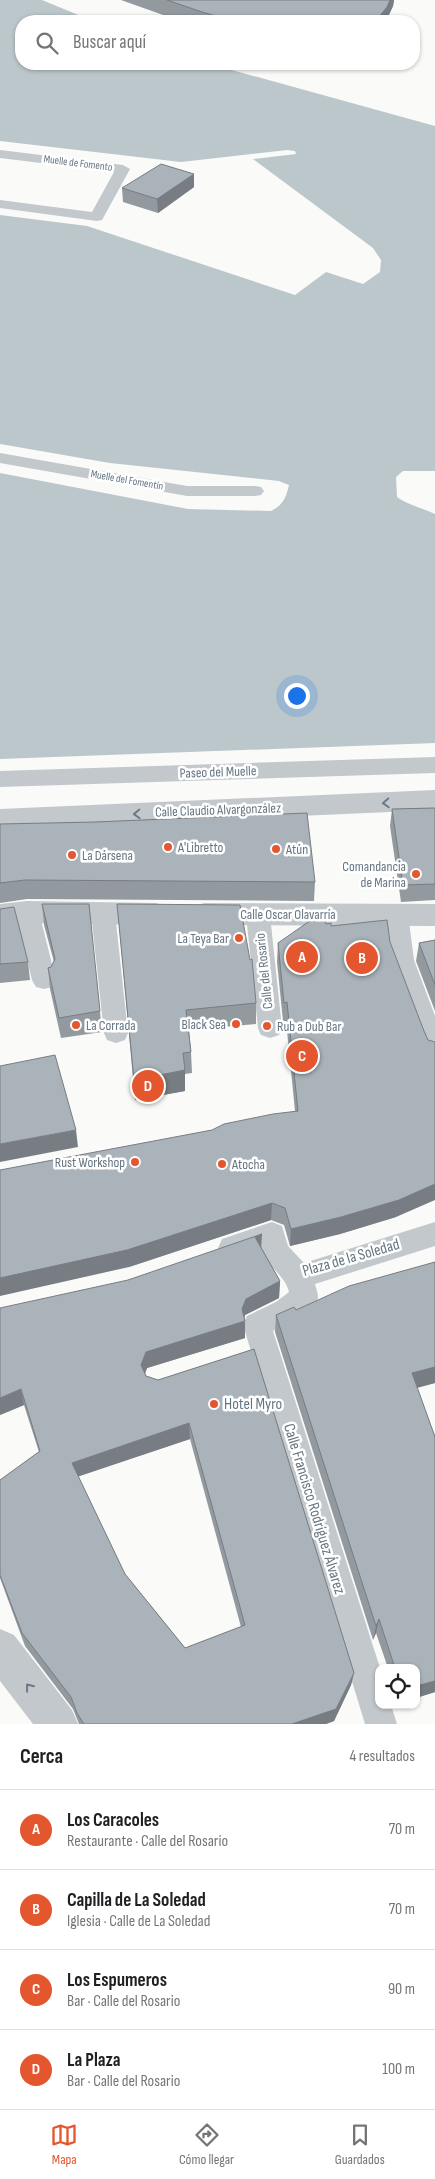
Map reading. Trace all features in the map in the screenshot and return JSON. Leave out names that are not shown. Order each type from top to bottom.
[{"type":"street","name":"Muelle de Fomento","points":[[0,154],[123,169],[97,217],[0,204]]},
{"type":"street","name":"Muelle del Fomentín","points":[[0,458],[187,491],[255,491]]},
{"type":"street","name":"Paseo del Muelle","points":[[0,779],[435,765]]},
{"type":"street","name":"Calle Claudio Alvargonzález","points":[[0,819],[435,800]]},
{"type":"street","points":[[104,913],[116,1033]]},
{"type":"street","name":"Calle Oscar Olavarría","points":[[13,914],[435,915]]},
{"type":"street","points":[[13,914],[44,980]]},
{"type":"street","points":[[396,914],[402,960],[435,1049]]},
{"type":"street","name":"Calle del Rosario","points":[[258,915],[270,1028]]},
{"type":"street","name":"Plaza de la Soledad","points":[[210,1255],[272,1234],[276,1252],[299,1276],[435,1234]]},
{"type":"street","name":"Calle Francisco Rodríguez Álvarez","points":[[299,1276],[304,1297],[286,1311],[257,1325],[250,1351],[381,1724]]},
{"type":"street","points":[[0,1649],[58,1724]]},
{"type":"shaded area","points":[[0,0],[42,0],[78,15],[15,15],[15,70],[232,70],[435,126],[435,471],[403,471],[396,477],[397,497],[435,514],[435,743],[0,759],[0,473],[188,509],[271,511],[283,501],[289,485],[279,481],[110,463],[0,444],[0,215],[87,226],[295,295],[326,272],[363,284],[380,272],[381,260],[373,248],[253,159],[296,154],[295,151],[287,150],[181,162],[0,141]]},
{"type":"building","points":[[167,0],[390,0],[381,15],[212,15]]},
{"type":"building","points":[[161,164],[194,174],[157,199],[122,188]]},
{"type":"building","name":"Comandancia de Marina","points":[[435,808],[435,884],[403,885],[392,809]]},
{"type":"building","points":[[307,813],[315,882],[25,880],[0,883],[0,824]]},
{"type":"building","points":[[42,904],[89,904],[100,1011],[59,1018],[48,968],[51,967],[55,959]]},
{"type":"building","points":[[117,904],[240,905],[250,960],[252,959],[256,1003],[186,1010],[191,1052],[183,1053],[185,1070],[134,1080]]},
{"type":"building","points":[[14,907],[28,962],[0,964],[0,909]]},
{"type":"building","points":[[324,911],[326,924],[331,923],[331,926],[387,920],[390,942],[424,1031],[428,1040],[435,1042],[435,1184],[399,1200],[291,1229],[285,1208],[272,1203],[127,1250],[0,1278],[0,1170],[212,1130],[224,1124],[298,1111],[287,1002],[284,1003],[278,943]]},
{"type":"building","points":[[435,940],[435,985],[419,943]]},
{"type":"building","points":[[55,1055],[76,1130],[0,1144],[0,1066]]},
{"type":"building","points":[[262,1234],[255,1237],[280,1281],[246,1299],[242,1309],[245,1321],[146,1352],[141,1365],[146,1376],[158,1380],[254,1349],[354,1673],[336,1709],[292,1724],[84,1724],[77,1713],[71,1697],[22,1633],[0,1575],[0,1480],[40,1451],[21,1389],[0,1398],[0,1308],[128,1280]],"holes":[[[189,1423],[245,1625],[185,1648],[125,1574],[72,1463]]]},
{"type":"building","points":[[435,1262],[435,1367],[412,1373],[435,1437],[435,1681],[420,1685],[420,1664],[394,1664],[379,1619],[376,1626],[276,1315],[294,1307],[296,1310],[349,1286]]},
{"type":"place","name":"A'Libretto","points":[[168,847]]},
{"type":"place","name":"Atún","points":[[276,849]]},
{"type":"place","name":"La Dársena","points":[[72,855]]},
{"type":"place","name":"Comandancia de Marina","points":[[416,874]]},
{"type":"place","name":"La Teya Bar","points":[[239,938]]},
{"type":"place","name":"Los Caracoles","points":[[302,957]]},
{"type":"place","name":"Capilla de La Soledad","points":[[362,958]]},
{"type":"place","name":"Black Sea","points":[[236,1024]]},
{"type":"place","name":"La Corrada","points":[[76,1025]]},
{"type":"place","name":"Rub a Dub Bar","points":[[267,1026]]},
{"type":"place","name":"Los Espumeros","points":[[302,1056]]},
{"type":"place","name":"La Plaza","points":[[148,1086]]},
{"type":"place","name":"Rust Workshop","points":[[135,1162]]},
{"type":"place","name":"Atocha","points":[[222,1164]]},
{"type":"place","name":"Hotel Myro","points":[[214,1404]]}]
